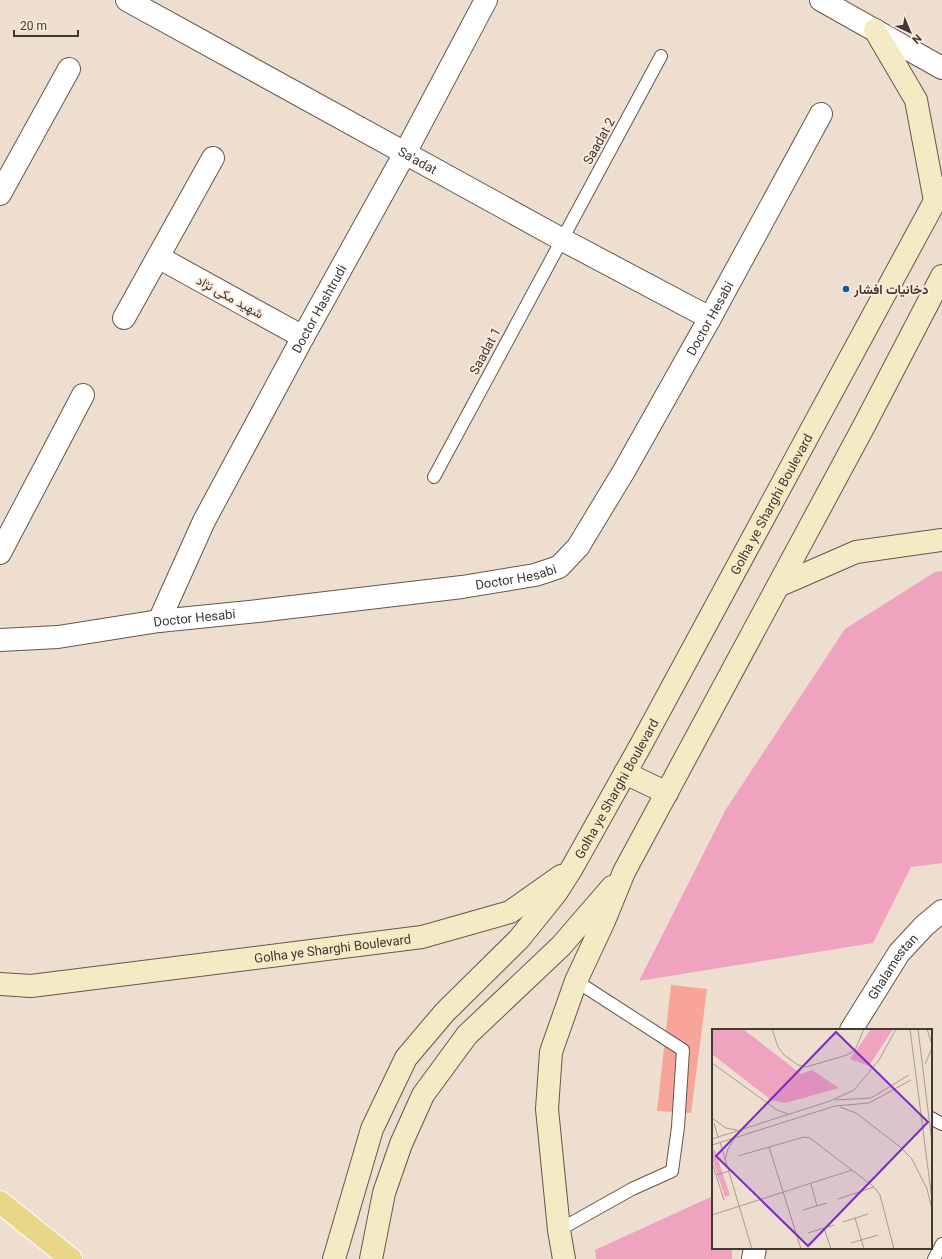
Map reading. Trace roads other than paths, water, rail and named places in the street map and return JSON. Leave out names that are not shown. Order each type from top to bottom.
[{"type":"main road","points":[[875,30],[916,100],[938,195]]},
{"type":"main road","name":"Golha ye Sharghi Boulevard","points":[[0,984],[31,986],[422,937],[510,912],[572,868],[938,195]]},
{"type":"main road","points":[[564,1259],[559,1230],[548,1109],[551,1052],[576,981],[604,921],[624,872],[778,586],[942,276]]},
{"type":"main road","points":[[778,586],[856,552],[942,540]]},
{"type":"main road","points":[[625,773],[667,793]]},
{"type":"main road","points":[[334,1259],[372,1129],[406,1058],[445,1012],[519,939],[556,893],[572,868]]},
{"type":"main road","points":[[370,1259],[384,1193],[401,1144],[423,1095],[466,1035],[561,946],[624,872]]},
{"type":"main road","points":[[0,1202],[70,1259]]},
{"type":"street","name":"Sa'adat","points":[[127,0],[561,239],[710,318]]},
{"type":"street","name":"Doctor Hashtrudi","points":[[159,621],[204,521],[303,336],[405,153],[486,0]]},
{"type":"street","points":[[821,0],[942,68]]},
{"type":"street","points":[[4,180],[69,69]]},
{"type":"street","name":"Doctor Hesabi","points":[[0,640],[58,637],[159,621],[462,587],[535,575],[559,567],[578,547],[624,471],[710,318],[821,114]]},
{"type":"street","points":[[124,318],[213,158]]},
{"type":"street","name":"شهید مکی نژاد","points":[[158,257],[303,336]]},
{"type":"street","points":[[0,553],[84,395]]},
{"type":"street","name":"Ghalamestan","points":[[852,1029],[899,953],[924,926],[942,911]]},
{"type":"street","points":[[753,1259],[755,1249]]},
{"type":"lane","name":"Saadat 2","points":[[561,239],[661,56]]},
{"type":"lane","name":"Saadat 1","points":[[434,477],[561,239]]},
{"type":"lane","points":[[559,1230],[632,1189],[672,1171],[678,1127],[683,1050],[576,981]]},
{"type":"lane","points":[[932,1119],[942,1124]]},
{"type":"lane","points":[[934,1259],[942,1244]]},
{"type":"place","name":"دخانیات افشار","points":[[846,289]]}]
